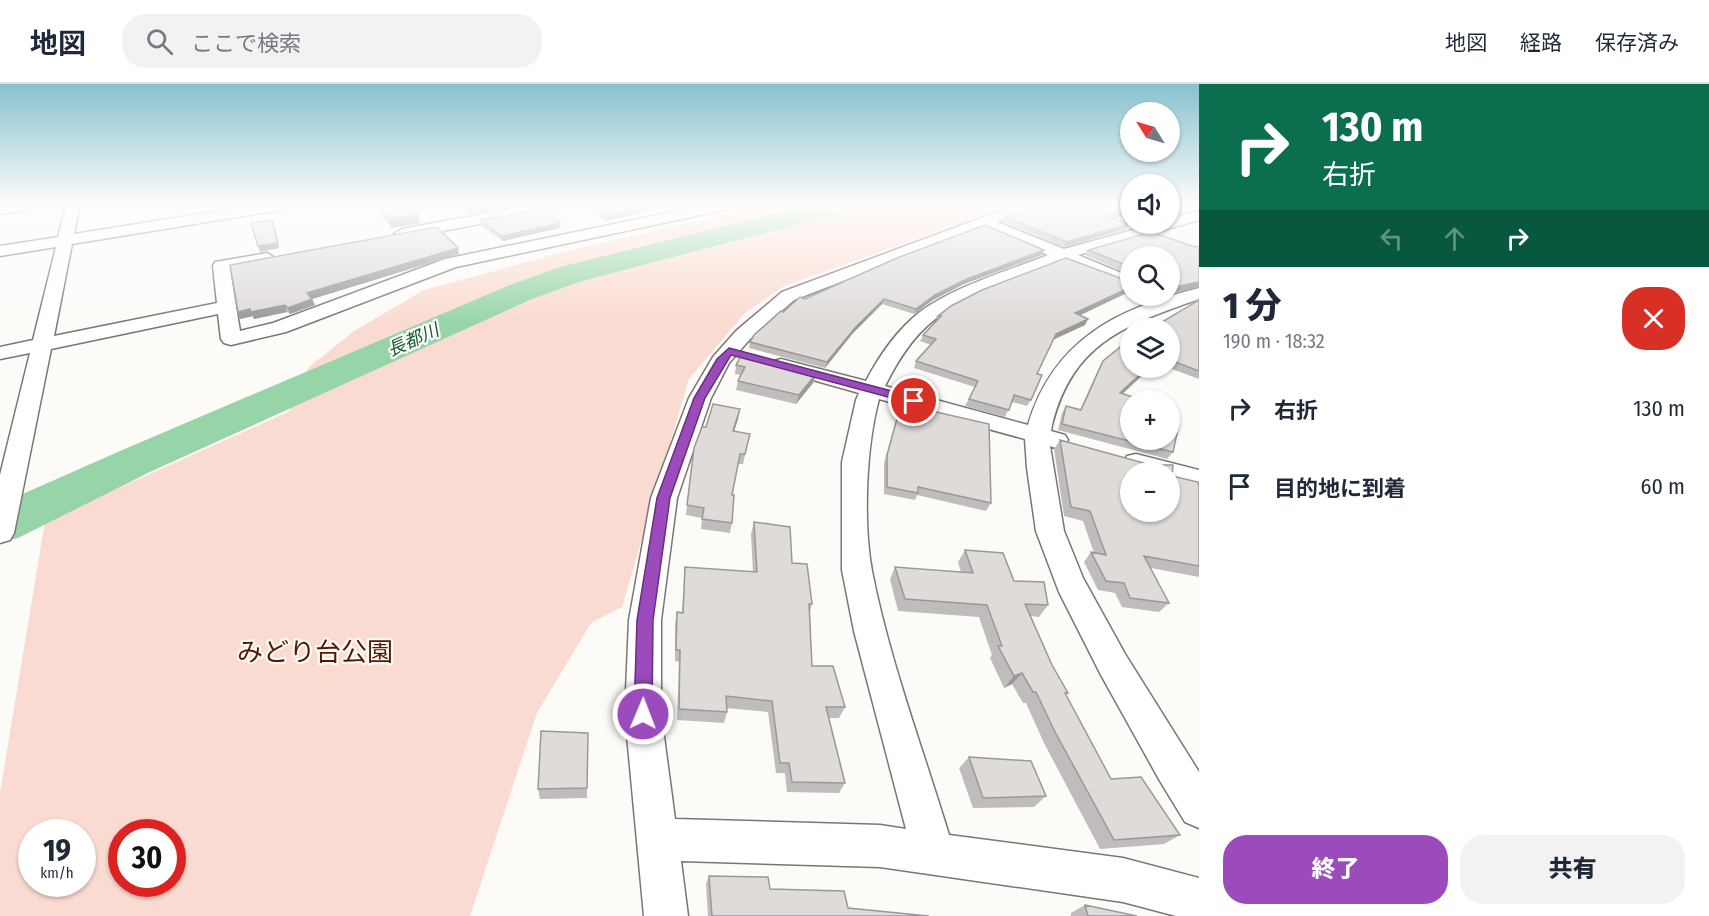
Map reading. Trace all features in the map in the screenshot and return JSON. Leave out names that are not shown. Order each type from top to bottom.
[{"type":"street","points":[[0,251],[47,244]]},
{"type":"street","points":[[0,533],[64,244]]},
{"type":"street","points":[[484,244],[494,254]]},
{"type":"street","points":[[279,256],[221,266],[231,339],[279,328],[451,263],[544,244]]},
{"type":"street","points":[[747,356],[749,329],[788,296],[925,244]]},
{"type":"street","points":[[1035,244],[1120,279]]},
{"type":"street","points":[[934,854],[870,631],[857,570],[855,462],[863,412],[885,365],[919,323],[938,308],[985,285],[1062,255],[1100,244]]},
{"type":"street","points":[[1183,300],[1146,311],[1122,322],[1080,352],[1069,363],[1055,387],[1038,435],[1046,511],[1062,564],[1078,600],[1152,736],[1199,808]]},
{"type":"street","points":[[0,353],[227,307]]},
{"type":"street","points":[[666,916],[643,714],[645,620],[664,498],[681,445],[700,398],[720,361],[747,356],[1072,445]]},
{"type":"street","points":[[1119,457],[1199,479]]},
{"type":"street","points":[[657,839],[880,846],[1123,880],[1199,900]]},
{"type":"green space","name":"みどり台公園","points":[[598,244],[902,244],[784,286],[745,313],[689,379],[622,607],[591,623],[537,713],[470,916],[0,916],[0,793],[45,521],[288,412],[309,367],[354,331],[424,290]]},
{"type":"building","points":[[345,244],[454,244],[458,248],[307,293],[312,299],[288,308],[285,305],[251,312],[250,309],[238,312],[230,265]]},
{"type":"building","points":[[935,244],[1029,244],[1044,250],[967,279],[935,295],[916,309],[884,299],[855,328],[827,362],[750,342],[754,335],[800,297],[805,299]]},
{"type":"building","points":[[1110,244],[1186,244],[1199,246],[1199,282],[1180,286],[1180,246],[1120,246],[1120,263],[1088,250]]},
{"type":"building","points":[[1066,258],[1120,278],[1120,292],[1075,313],[1088,319],[1056,334],[1037,374],[1042,375],[1031,400],[1014,395],[1009,410],[969,399],[978,381],[916,361],[936,339],[923,335],[941,316],[938,316],[951,306],[982,290]]},
{"type":"building","points":[[1199,300],[1199,371],[1180,364],[1180,318],[1169,318]]},
{"type":"building","points":[[1120,347],[1120,378],[1136,378],[1123,390],[1120,390],[1120,439],[1062,424],[1066,406],[1081,410],[1103,361]]},
{"type":"building","points":[[742,354],[816,374],[799,395],[738,381],[745,367],[736,365]]},
{"type":"building","points":[[713,404],[740,409],[733,431],[750,434],[745,454],[740,454],[732,495],[734,495],[732,523],[702,519],[704,508],[687,505],[694,448],[702,427],[706,427]]},
{"type":"building","points":[[901,404],[989,424],[991,503],[918,487],[918,493],[887,487],[887,455]]},
{"type":"building","points":[[1060,440],[1140,462],[1120,462],[1120,522],[1180,522],[1180,478],[1198,482],[1199,566],[1144,556],[1169,603],[1130,598],[1124,583],[1106,581],[1091,552],[1106,555],[1090,511],[1071,507]]},
{"type":"building","points":[[754,522],[790,527],[792,563],[807,564],[812,604],[809,604],[812,666],[833,666],[845,707],[826,707],[845,783],[792,782],[789,763],[780,763],[772,701],[726,696],[727,712],[679,709],[680,650],[676,650],[677,612],[683,613],[685,567],[757,572]]},
{"type":"building","points":[[965,550],[1003,553],[1014,581],[1044,582],[1048,605],[1025,604],[1052,665],[1068,693],[1065,693],[1111,779],[1141,777],[1180,835],[1114,840],[1055,732],[1036,692],[1033,692],[1022,673],[1014,676],[998,646],[1002,646],[987,605],[905,599],[895,567],[973,573]]},
{"type":"building","points":[[541,731],[588,733],[587,788],[538,789]]},
{"type":"building","points":[[969,757],[1031,761],[1046,796],[983,798]]},
{"type":"building","points":[[709,876],[768,877],[770,889],[844,891],[848,908],[929,916],[712,916]]},
{"type":"building","points":[[1085,905],[1137,916],[1088,916]]},
{"type":"waterway","name":"長都川","points":[[0,525],[136,461],[521,292],[571,274],[690,244]]},
{"type":"route","points":[[643,714],[645,620],[664,498],[681,445],[700,398],[720,361],[729,351],[914,401]]}]
